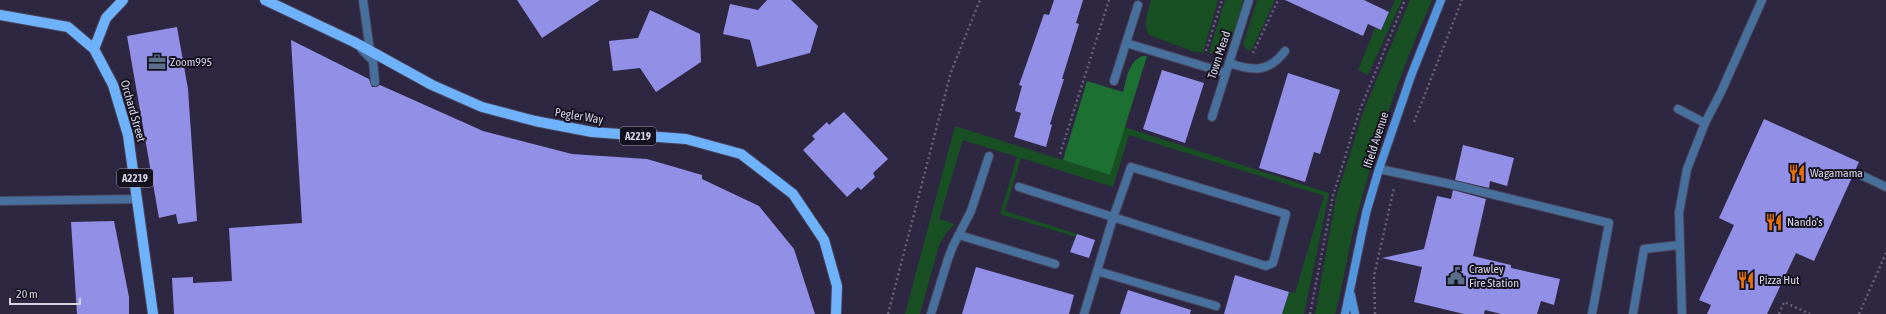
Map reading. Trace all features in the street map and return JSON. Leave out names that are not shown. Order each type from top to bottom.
[{"type":"main road","points":[[94,49],[106,18],[123,0]]},
{"type":"main road","name":"Pegler Way","points":[[265,0],[354,42],[432,85],[482,107],[535,121],[592,132],[686,139],[741,154],[793,194],[824,240],[837,286],[836,314]]},
{"type":"main road","name":"A2219","points":[[0,15],[68,27],[94,49]]},
{"type":"main road","name":"Orchard Street","points":[[94,49],[113,85],[128,135],[153,314]]},
{"type":"street","points":[[363,0],[370,51]]},
{"type":"street","name":"Town Mead","points":[[1212,117],[1249,0]]},
{"type":"street","name":"Ifield Avenue","points":[[1345,314],[1351,292],[1366,213],[1379,169],[1411,76],[1441,0]]},
{"type":"street","points":[[1682,314],[1679,213],[1687,169],[1705,123],[1721,92],[1762,0]]},
{"type":"street","points":[[1114,81],[1138,5]]},
{"type":"street","points":[[354,42],[373,61],[375,82]]},
{"type":"street","points":[[1126,43],[1226,73]]},
{"type":"street","points":[[1229,63],[1242,68],[1252,69],[1270,65],[1279,59],[1285,51]]},
{"type":"street","points":[[1678,108],[1705,123]]},
{"type":"street","points":[[931,314],[948,259],[971,211],[989,156]]},
{"type":"street","points":[[1019,187],[1113,218],[1266,266],[1273,262],[1286,214],[1131,167],[1113,218],[1084,314]]},
{"type":"street","points":[[1379,169],[1450,184],[1609,223],[1592,314]]},
{"type":"street","points":[[1861,175],[1886,187]]},
{"type":"street","points":[[0,201],[138,199]]},
{"type":"street","points":[[959,235],[1055,264]]},
{"type":"street","points":[[1633,314],[1644,249],[1679,244]]},
{"type":"street","points":[[1097,271],[1216,306]]},
{"type":"street","name":"Ifield Avenue","points":[[1351,292],[1354,314]]},
{"type":"path","points":[[888,314],[951,72],[980,0]]},
{"type":"path","points":[[1060,154],[1109,0]]},
{"type":"path","points":[[1202,66],[1222,0]]},
{"type":"path","points":[[1242,68],[1253,52],[1278,0]]},
{"type":"path","points":[[1310,314],[1333,196],[1358,112],[1405,0]]},
{"type":"path","points":[[1412,128],[1453,19],[1462,0]]},
{"type":"path","points":[[1374,314],[1374,276],[1386,218],[1398,174]]},
{"type":"path","points":[[1860,314],[1886,252]]},
{"type":"path","points":[[1779,314],[1784,302],[1810,314]]},
{"type":"green space","points":[[1151,0],[1218,0],[1203,53],[1192,51],[1149,35],[1146,22]]},
{"type":"green space","points":[[1225,0],[1243,0],[1233,34],[1229,42],[1217,53],[1209,53]]},
{"type":"green space","points":[[1257,0],[1275,0],[1251,51],[1246,49],[1243,45]]},
{"type":"green space","points":[[1395,0],[1402,0],[1368,75],[1358,70],[1375,28],[1381,30]]},
{"type":"green space","points":[[1410,0],[1432,0],[1400,79],[1372,161],[1354,228],[1335,314],[1315,314],[1336,198],[1364,110]]},
{"type":"green space","points":[[1147,56],[1110,175],[1063,160],[1087,81],[1123,92],[1131,66],[1138,58]]},
{"type":"green space","points":[[955,126],[1110,175],[1124,127],[1329,193],[1304,314],[1282,314],[1289,292],[1295,293],[1324,196],[1129,135],[1113,187],[1021,158],[1005,211],[1077,234],[1076,237],[1000,214],[1017,157],[963,140],[939,219],[955,224],[946,233],[939,245],[920,314],[905,314]]},
{"type":"building","points":[[517,0],[600,0],[542,38]]},
{"type":"building","points":[[767,0],[791,0],[818,26],[810,53],[757,67],[750,40],[723,34],[730,4],[758,10]]},
{"type":"building","points":[[1054,0],[1083,0],[1076,23],[1079,24],[1062,79],[1064,79],[1050,124],[1052,125],[1046,147],[1014,137],[1021,113],[1015,111],[1022,86],[1019,85],[1044,14],[1049,15]]},
{"type":"building","points":[[1285,0],[1364,0],[1389,12],[1381,30],[1368,24],[1363,36]]},
{"type":"building","points":[[650,10],[700,34],[701,62],[656,92],[640,68],[613,71],[609,41],[638,38]]},
{"type":"building","points":[[177,27],[188,89],[197,221],[178,224],[176,214],[159,218],[127,36]]},
{"type":"building","points":[[291,40],[369,79],[372,87],[380,85],[483,131],[572,154],[647,159],[702,175],[702,179],[759,206],[794,249],[815,314],[174,314],[172,278],[193,277],[193,283],[232,281],[229,228],[302,223]]},
{"type":"building","points":[[1162,70],[1204,83],[1185,143],[1143,129]]},
{"type":"building","points":[[1288,73],[1340,90],[1320,154],[1314,152],[1305,182],[1259,168]]},
{"type":"building","points":[[844,112],[888,159],[873,173],[875,177],[861,190],[858,187],[847,197],[803,150],[815,139],[812,136],[827,122],[829,125]]},
{"type":"building","points":[[1764,119],[1859,162],[1814,261],[1796,253],[1767,314],[1707,314],[1711,305],[1699,300],[1734,225],[1719,218]]},
{"type":"building","points":[[1463,145],[1514,158],[1507,186],[1490,181],[1489,188],[1455,180]]},
{"type":"building","points":[[1453,190],[1486,199],[1473,256],[1511,265],[1511,268],[1560,279],[1554,305],[1541,301],[1537,314],[1501,314],[1485,310],[1484,314],[1464,314],[1414,302],[1422,267],[1382,258],[1424,249],[1437,196],[1451,199]]},
{"type":"building","points":[[114,221],[129,297],[129,314],[77,314],[71,222]]},
{"type":"building","points":[[1077,234],[1095,240],[1089,258],[1070,252]]},
{"type":"building","points":[[976,267],[1074,295],[1069,314],[962,314]]},
{"type":"building","points":[[1235,275],[1289,292],[1282,314],[1224,314]]},
{"type":"building","points":[[1128,290],[1191,310],[1190,314],[1120,314]]},
{"type":"place","name":"Zoom995","points":[[157,62]]},
{"type":"place","name":"Wagamama","points":[[1797,173]]},
{"type":"place","name":"Nando's","points":[[1774,222]]},
{"type":"place","name":"Crawley Fire Station","points":[[1456,276]]},
{"type":"place","name":"Pizza Hut","points":[[1746,280]]}]
